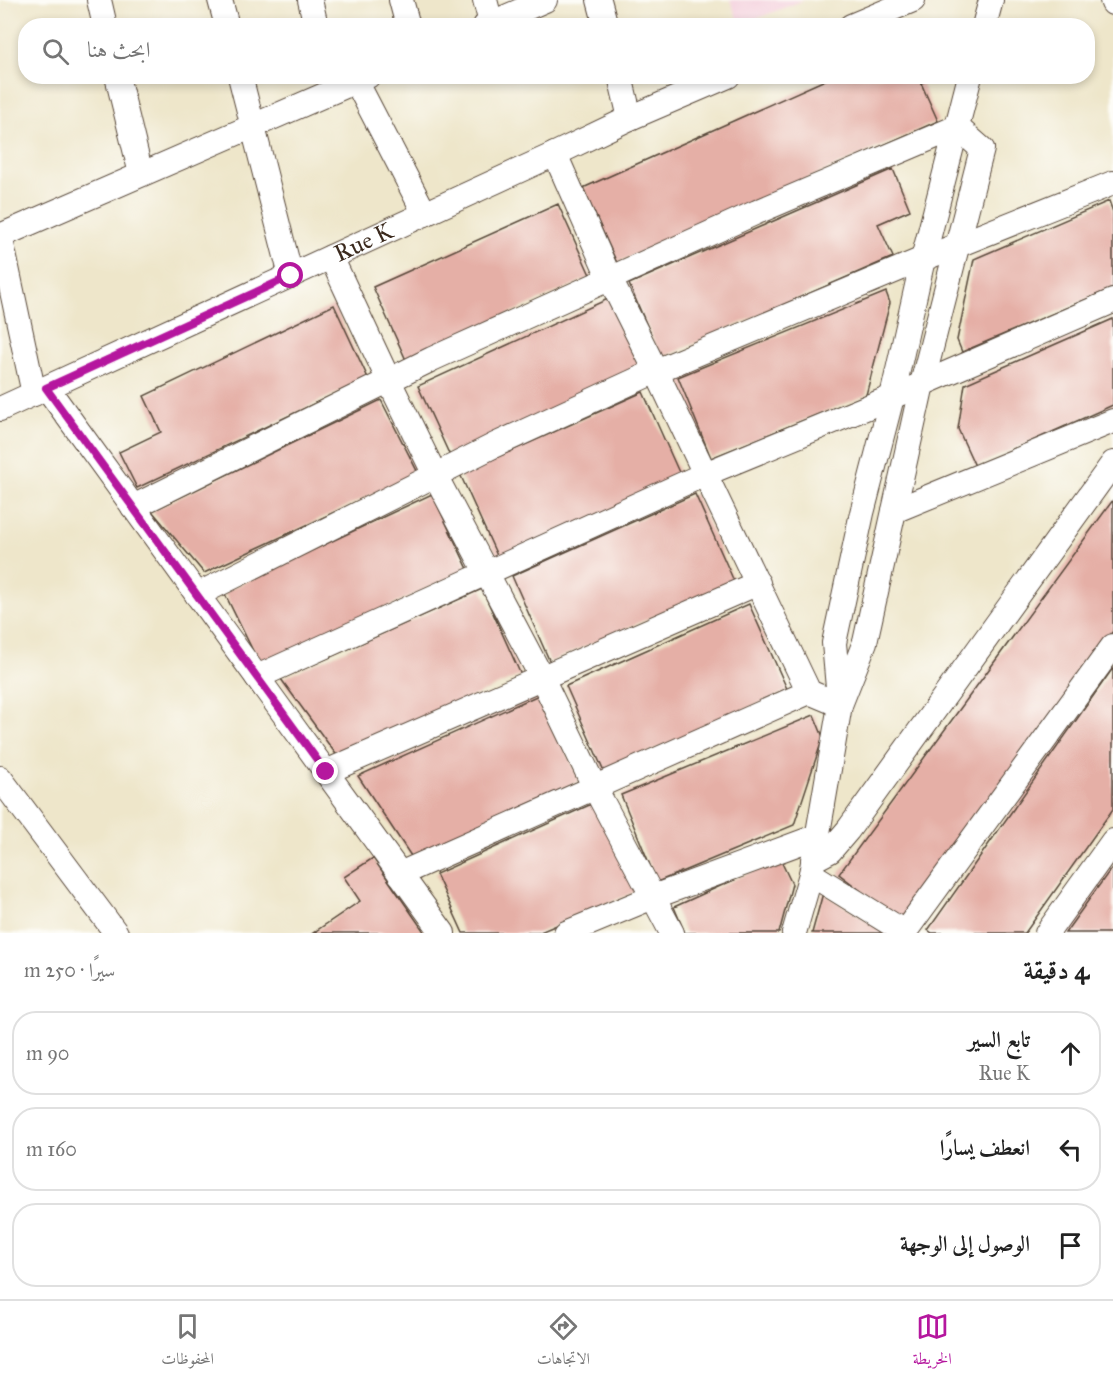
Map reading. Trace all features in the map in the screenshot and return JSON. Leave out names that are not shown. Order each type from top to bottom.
[{"type":"street","points":[[99,0],[103,18]]},
{"type":"street","points":[[220,0],[225,18]]},
{"type":"street","points":[[310,0],[314,18]]},
{"type":"street","points":[[401,0],[406,18]]},
{"type":"street","points":[[487,16],[545,0]]},
{"type":"street","points":[[599,0],[604,18]]},
{"type":"street","points":[[870,18],[913,0]]},
{"type":"street","points":[[986,18],[991,0]]},
{"type":"street","points":[[119,84],[141,174]]},
{"type":"street","points":[[242,84],[291,276]]},
{"type":"street","points":[[330,84],[253,126],[0,235],[40,391],[133,507],[443,933]]},
{"type":"street","points":[[364,84],[425,214]]},
{"type":"street","points":[[622,84],[630,118]]},
{"type":"street","name":"Rue K","points":[[0,409],[630,118],[709,84]]},
{"type":"street","points":[[840,705],[834,643],[862,513],[968,84]]},
{"type":"street","points":[[794,933],[812,867],[840,705],[865,642],[922,384],[982,149],[957,127]]},
{"type":"street","points":[[133,507],[432,359],[757,212],[957,127]]},
{"type":"street","points":[[555,154],[610,279],[809,692],[840,705]]},
{"type":"street","points":[[197,595],[495,445],[656,371],[923,259],[1113,183]]},
{"type":"street","points":[[331,257],[435,475],[672,933]]},
{"type":"street","points":[[257,677],[705,474],[892,397],[1113,301]]},
{"type":"street","points":[[894,511],[1113,421]]},
{"type":"street","points":[[812,867],[831,851],[848,830],[1113,463]]},
{"type":"street","points":[[326,772],[758,583]]},
{"type":"street","points":[[812,867],[905,933],[1113,646]]},
{"type":"street","points":[[400,874],[809,692]]},
{"type":"street","points":[[0,778],[116,933]]},
{"type":"street","points":[[566,933],[653,897],[818,836]]},
{"type":"street","points":[[1047,933],[1113,841]]},
{"type":"shaded area","points":[[730,0],[804,0],[758,18],[737,18]]},
{"type":"building","points":[[816,84],[921,84],[938,121],[617,263],[583,188]]},
{"type":"building","points":[[893,169],[910,210],[878,224],[893,257],[661,358],[629,284]]},
{"type":"building","points":[[1109,201],[1113,212],[1113,288],[962,352],[957,340],[974,259]]},
{"type":"building","points":[[558,204],[591,277],[406,360],[373,287]]},
{"type":"building","points":[[886,292],[890,303],[866,395],[711,458],[678,377]]},
{"type":"building","points":[[610,298],[643,370],[451,458],[418,386]]},
{"type":"building","points":[[334,305],[368,378],[137,488],[119,452],[161,432],[144,396]]},
{"type":"building","points":[[1113,319],[1113,405],[975,466],[958,429],[965,384]]},
{"type":"building","points":[[643,392],[682,479],[499,560],[460,474]]},
{"type":"building","points":[[381,400],[418,473],[204,573],[152,511]]},
{"type":"building","points":[[432,494],[468,569],[261,667],[224,592]]},
{"type":"building","points":[[695,494],[734,581],[550,662],[512,576]]},
{"type":"building","points":[[1113,500],[1113,631],[903,923],[839,874]]},
{"type":"building","points":[[482,589],[521,675],[338,757],[281,679]]},
{"type":"building","points":[[749,604],[788,691],[604,772],[566,686]]},
{"type":"building","points":[[1113,668],[1113,809],[1025,933],[932,933],[928,930]]},
{"type":"building","points":[[541,694],[580,781],[411,856],[358,776]]},
{"type":"building","points":[[814,715],[823,737],[794,825],[657,882],[621,795]]},
{"type":"building","points":[[594,803],[637,891],[538,933],[463,933],[436,874]]},
{"type":"building","points":[[373,858],[425,933],[313,933],[360,901],[344,877]]},
{"type":"building","points":[[780,859],[792,884],[779,933],[685,933],[674,907]]},
{"type":"building","points":[[1113,866],[1113,933],[1065,933]]},
{"type":"building","points":[[823,893],[887,933],[812,933]]},
{"type":"route","points":[[291,276],[46,388],[326,772]]}]
